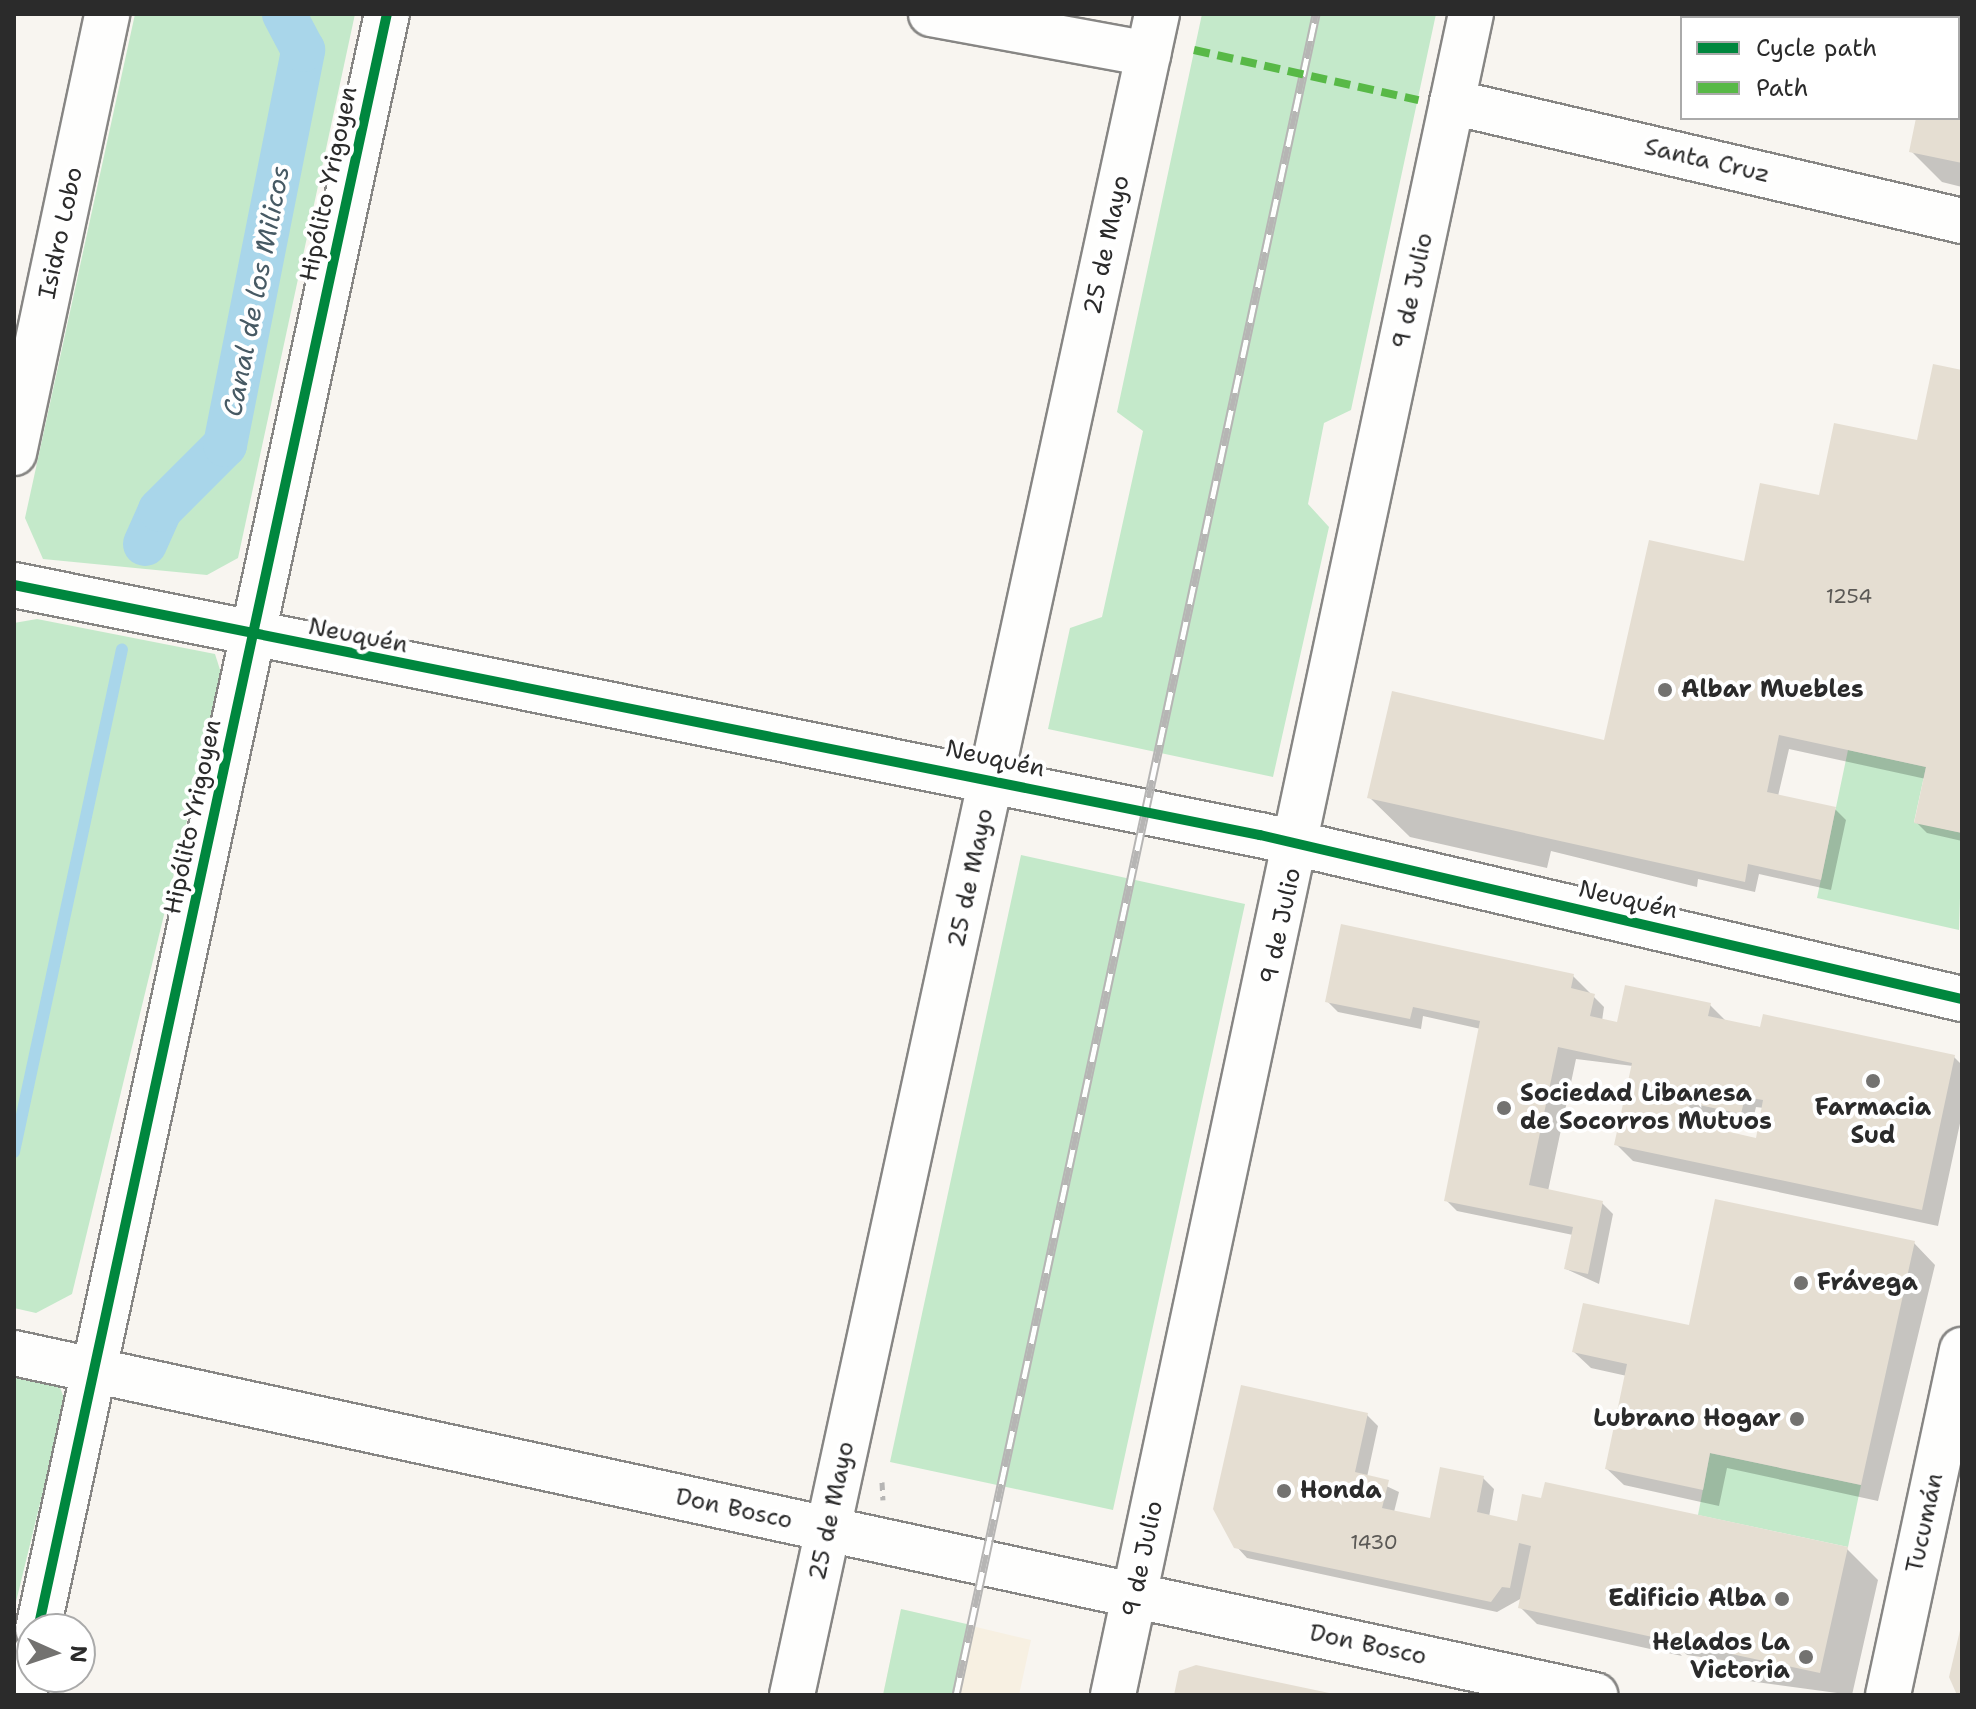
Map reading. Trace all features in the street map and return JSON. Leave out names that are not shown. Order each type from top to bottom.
[{"type":"street","name":"Isidro Lobo","points":[[14,453],[107,14]]},
{"type":"street","name":"Hipólito Yrigoyen","points":[[41,1613],[387,14]]},
{"type":"street","points":[[931,14],[1152,34]]},
{"type":"street","name":"9 de Julio","points":[[1113,1695],[1299,844],[1471,14]]},
{"type":"street","name":"25 de Mayo","points":[[792,1695],[993,779],[1152,34]]},
{"type":"street","name":"Santa Cruz","points":[[1452,102],[1962,221]]},
{"type":"street","name":"Neuquén","points":[[14,585],[252,636],[993,779],[1299,844],[1962,999]]},
{"type":"street","name":"Tucumán","points":[[1888,1695],[1944,1518],[1962,1350]]},
{"type":"street","name":"Don Bosco","points":[[14,1353],[1595,1695]]},
{"type":"shaded area","points":[[901,1609],[1031,1640],[1019,1695],[883,1695]]},
{"type":"green space","points":[[135,14],[355,14],[238,558],[207,575],[43,559],[25,518]]},
{"type":"green space","points":[[1202,14],[1436,14],[1351,410],[1324,423],[1308,504],[1329,527],[1273,777],[1048,729],[1070,628],[1102,617],[1143,431],[1117,412]]},
{"type":"green space","points":[[37,619],[215,654],[222,676],[72,1294],[36,1313],[14,1308],[14,623]]},
{"type":"green space","points":[[1848,750],[1926,767],[1914,822],[1962,833],[1959,930],[1817,898]]},
{"type":"green space","points":[[1021,855],[1245,904],[1113,1510],[890,1462]]},
{"type":"green space","points":[[14,1370],[57,1379],[65,1401],[14,1610]]},
{"type":"green space","points":[[1710,1453],[1861,1485],[1848,1547],[1698,1515]]},
{"type":"green space","points":[[901,1609],[971,1625],[956,1695],[883,1695]]},
{"type":"building","points":[[1938,14],[1962,14],[1962,163],[1909,152],[1916,120],[1960,120],[1960,16]]},
{"type":"building","points":[[1933,364],[1962,370],[1962,833],[1914,823],[1926,767],[1779,735],[1767,792],[1836,807],[1821,880],[1748,864],[1745,882],[1367,798],[1392,691],[1604,740],[1649,540],[1744,561],[1760,483],[1819,495],[1834,423],[1917,440]]},
{"type":"building","points":[[1341,924],[1574,974],[1571,988],[1595,994],[1590,1016],[1617,1022],[1625,985],[1711,1003],[1708,1016],[1760,1027],[1763,1014],[1955,1055],[1922,1210],[1614,1145],[1632,1063],[1558,1047],[1529,1185],[1603,1201],[1588,1274],[1564,1269],[1573,1227],[1444,1201],[1480,1021],[1413,1007],[1410,1019],[1325,1002]],"holes":[[[1745,1097],[1763,1100],[1756,1138],[1686,1122],[1690,1103],[1741,1114]]]},
{"type":"building","points":[[1715,1199],[1915,1241],[1861,1485],[1710,1453],[1703,1490],[1605,1469],[1627,1364],[1572,1352],[1583,1303],[1689,1325]]},
{"type":"building","points":[[1241,1385],[1368,1413],[1355,1472],[1389,1480],[1382,1508],[1430,1518],[1440,1467],[1484,1476],[1477,1512],[1517,1521],[1522,1494],[1541,1498],[1545,1482],[1848,1547],[1820,1673],[1518,1608],[1531,1546],[1519,1543],[1510,1588],[1502,1587],[1491,1602],[1234,1548],[1213,1509]]},
{"type":"building","points":[[1962,1622],[1962,1695],[1957,1695],[1949,1677]]},
{"type":"building","points":[[1196,1665],[1334,1695],[1174,1695],[1179,1671]]},
{"type":"waterway","name":"Canal de los Milicos","points":[[145,544],[160,510],[225,445],[303,50],[284,14]]},
{"type":"waterway","name":"Canal de los Milicos","points":[[14,1152],[122,649]]},
{"type":"railway","points":[[956,1695],[1316,14]]},
{"type":"marked path","points":[[1194,50],[1418,100]]},
{"type":"cycle path","points":[[41,1613],[387,14]]},
{"type":"cycle path","points":[[14,585],[1260,835],[1962,999]]},
{"type":"place","name":"Albar Muebles","points":[[1665,690]]},
{"type":"place","name":"Farmacia Sud","points":[[1873,1081]]},
{"type":"place","name":"Sociedad Libanesa de Socorros Mutuos","points":[[1504,1108]]},
{"type":"place","name":"Frávega","points":[[1801,1283]]},
{"type":"place","name":"Lubrano Hogar","points":[[1797,1419]]},
{"type":"place","name":"Honda","points":[[1284,1491]]},
{"type":"place","name":"Edificio Alba","points":[[1782,1599]]},
{"type":"place","name":"Helados La Victoria","points":[[1806,1657]]}]
